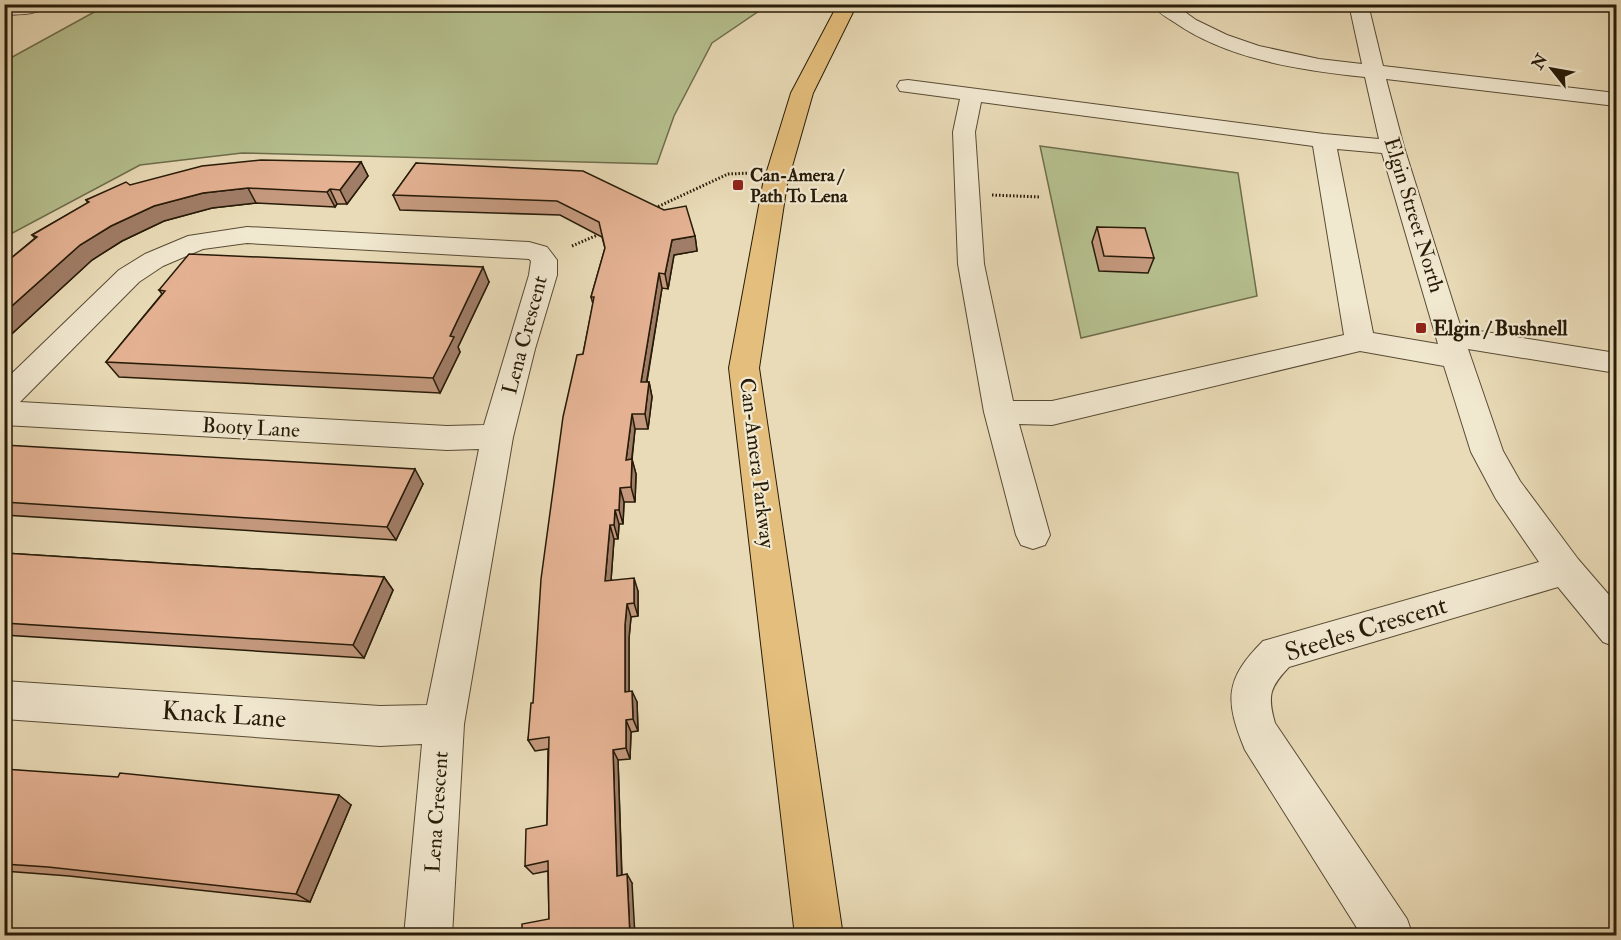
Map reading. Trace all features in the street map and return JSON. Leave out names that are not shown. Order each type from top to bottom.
[{"type":"main road","name":"Can-Amera Parkway","points":[[819,936],[744,368],[779,171],[802,93],[848,4]]},
{"type":"street","points":[[4,9],[33,7],[39,4]]},
{"type":"street","points":[[1161,4],[1201,32],[1240,47],[1287,59],[1617,99]]},
{"type":"street","name":"Elgin Street North","points":[[1358,4],[1392,147],[1486,452],[1508,490],[1565,570],[1617,630]]},
{"type":"street","points":[[908,86],[1324,141],[1392,147]]},
{"type":"street","points":[[972,95],[964,132],[971,264],[1000,412],[1033,535]]},
{"type":"street","points":[[1324,141],[1360,341]]},
{"type":"street","name":"Lena Crescent","points":[[4,400],[129,276],[154,260],[197,242],[247,235],[529,250],[538,253],[544,260],[543,275],[520,349],[497,437],[444,724],[428,936]]},
{"type":"street","points":[[1000,412],[1052,413],[1360,341],[1454,347],[1617,363]]},
{"type":"street","name":"Booty Lane","points":[[4,413],[447,438],[497,437]]},
{"type":"street","name":"Steeles Crescent","points":[[1390,936],[1260,736],[1250,713],[1251,688],[1259,670],[1277,653],[1565,570]]},
{"type":"street","name":"Knack Lane","points":[[4,699],[380,726],[444,724]]},
{"type":"path","points":[[645,213],[728,174],[779,171]]},
{"type":"path","points":[[968,194],[1041,197]]},
{"type":"path","points":[[572,246],[603,232]]},
{"type":"green space","points":[[107,5],[768,5],[712,43],[674,116],[657,164],[242,153],[140,165],[5,237],[5,61]]},
{"type":"green space","points":[[1040,146],[1238,173],[1257,296],[1081,338]]},
{"type":"building","points":[[261,160],[361,162],[340,190],[330,189],[327,192],[248,188],[203,193],[154,206],[111,226],[80,245],[4,313],[4,264],[37,237],[32,235],[89,202],[86,200],[126,182],[130,185],[202,166]]},
{"type":"building","points":[[416,163],[583,171],[664,210],[686,206],[695,236],[672,240],[665,274],[659,273],[641,382],[649,382],[645,414],[632,414],[626,460],[632,459],[631,487],[620,488],[619,510],[615,510],[614,525],[610,525],[605,581],[634,578],[634,603],[627,604],[625,625],[625,692],[632,691],[633,719],[626,720],[626,748],[613,750],[617,876],[627,874],[630,936],[522,936],[522,924],[549,919],[548,861],[525,866],[526,829],[547,825],[549,737],[528,740],[531,703],[533,703],[541,579],[563,417],[577,355],[583,354],[594,297],[591,297],[605,248],[599,222],[557,201],[393,195]]},
{"type":"building","points":[[1097,227],[1145,228],[1154,258],[1104,256]]},
{"type":"building","points":[[189,254],[483,267],[450,336],[454,337],[433,378],[106,362],[165,291],[159,290]]},
{"type":"building","points":[[4,445],[415,469],[387,527],[4,502]]},
{"type":"building","points":[[4,553],[384,577],[353,645],[4,623]]},
{"type":"building","points":[[4,769],[118,777],[120,773],[339,795],[296,894],[4,864]]},
{"type":"place","name":"Can-Amera / Path To Lena","points":[[738,185]]},
{"type":"place","name":"Elgin / Bushnell","points":[[1421,328]]}]
